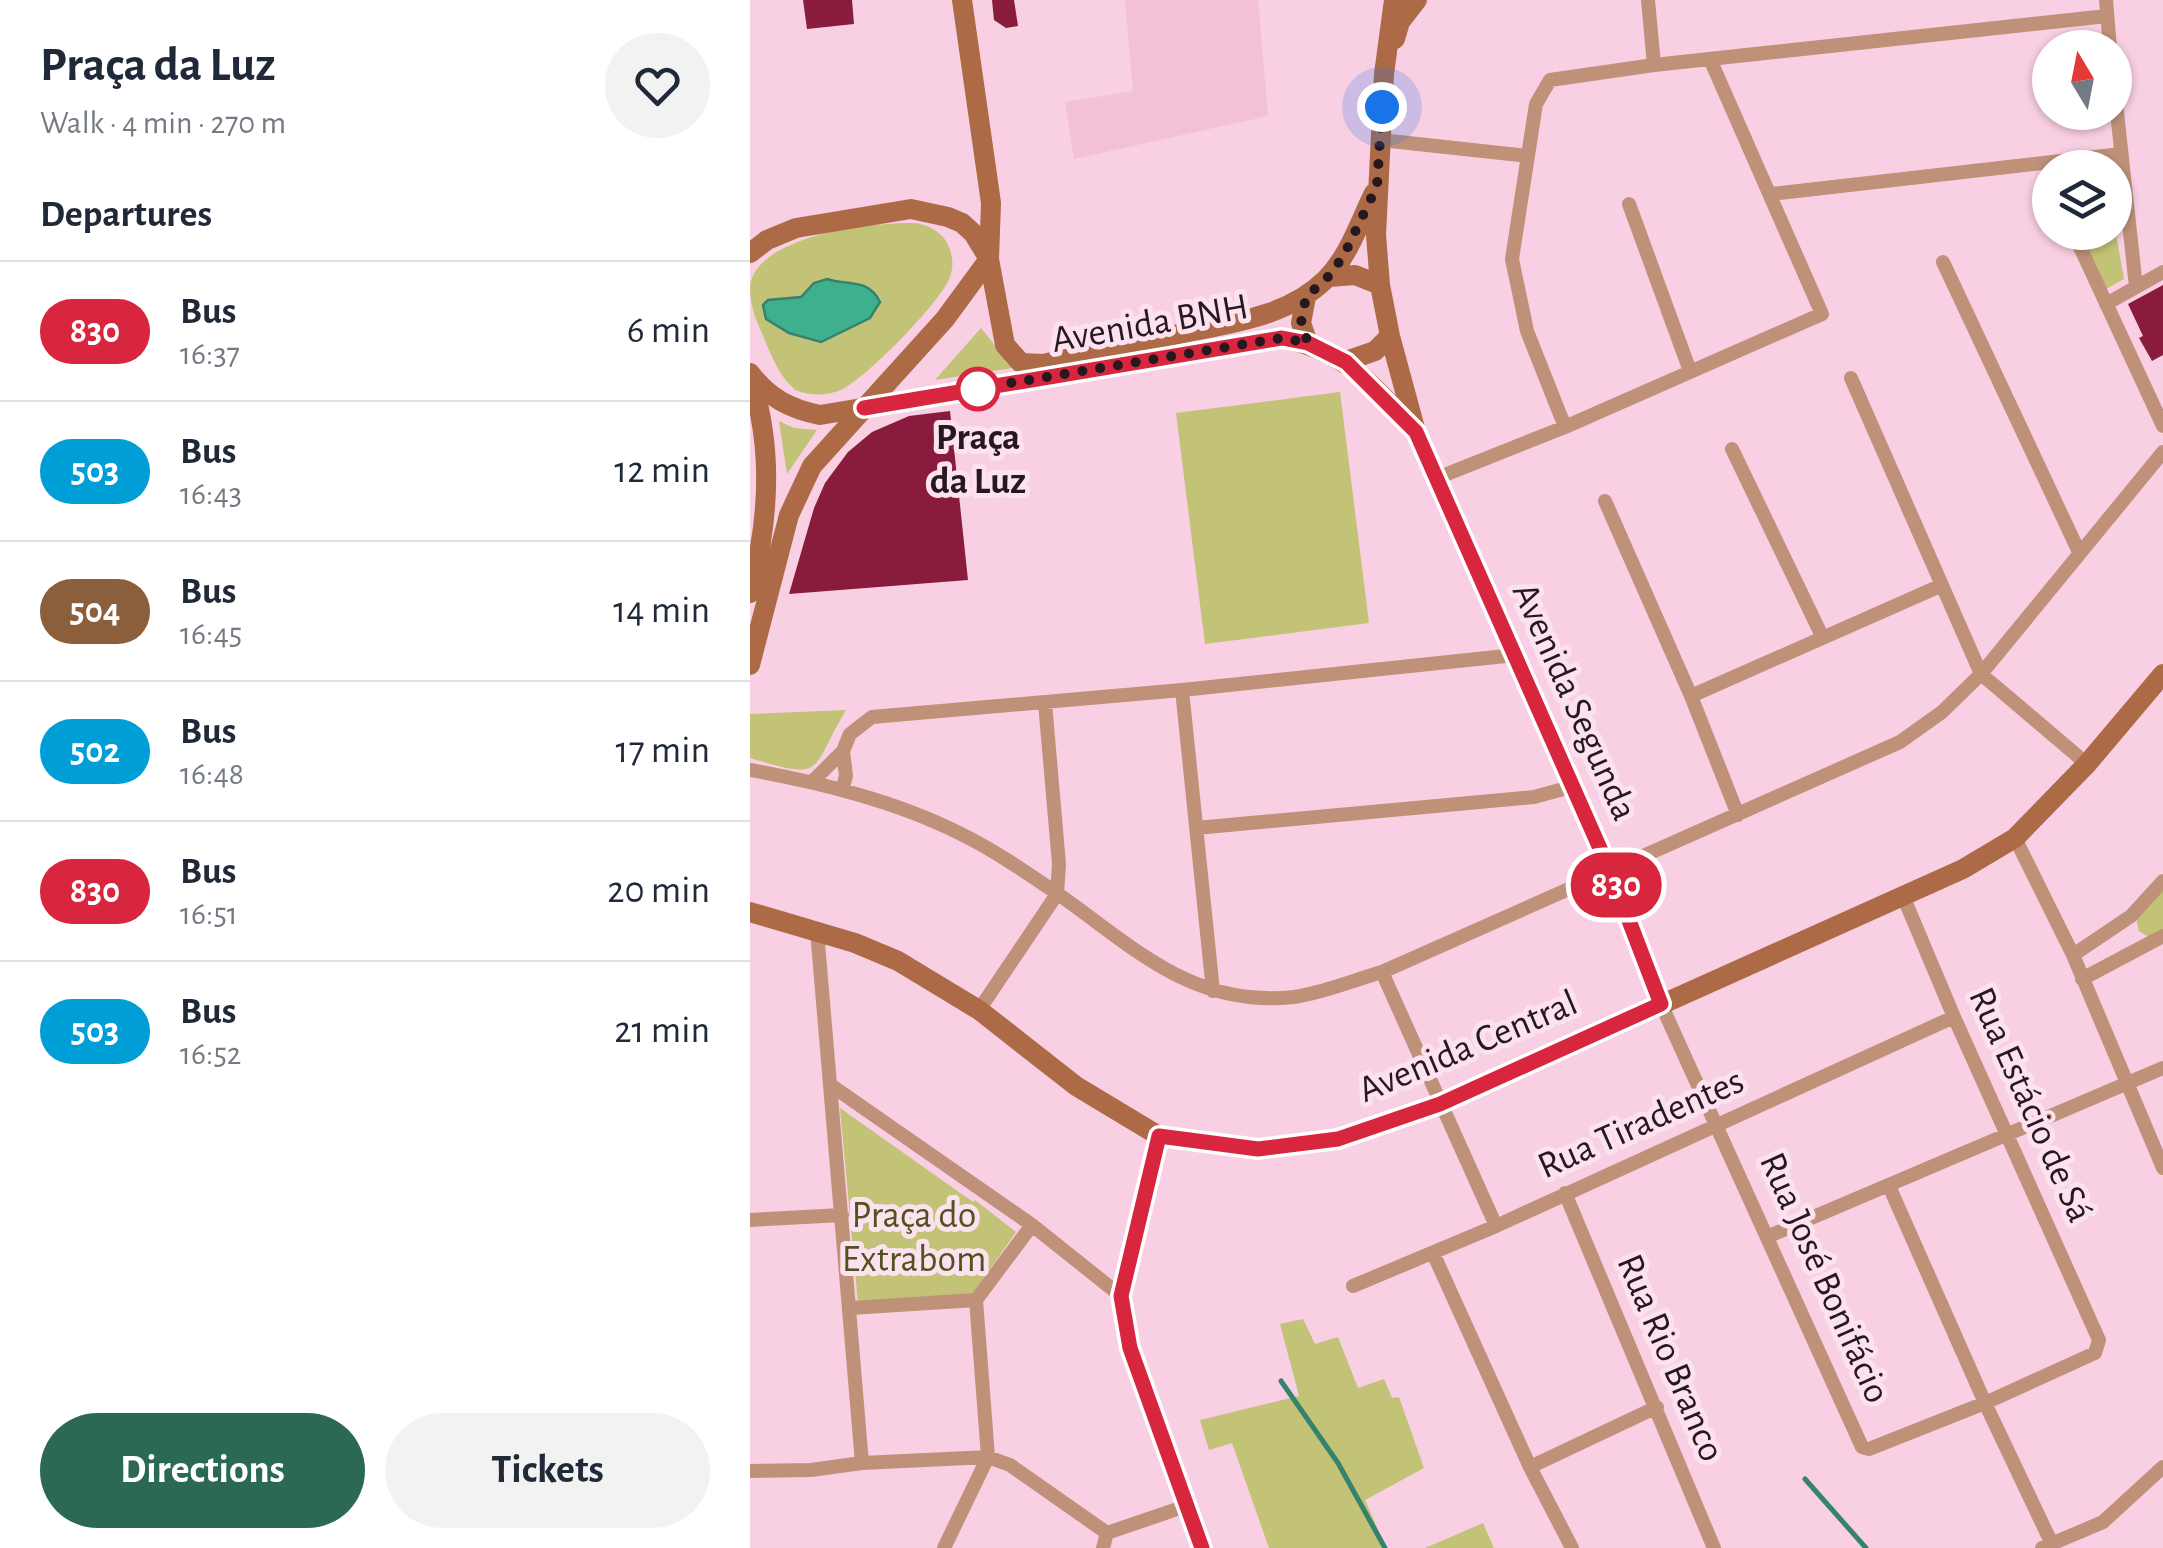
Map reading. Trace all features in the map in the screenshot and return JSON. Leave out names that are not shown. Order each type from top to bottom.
[{"type":"street","points":[[750,665],[796,496],[812,466],[952,310],[989,258],[992,203],[962,0]]},
{"type":"street","points":[[1394,0],[1384,74],[1376,235],[1390,336],[1416,432]]},
{"type":"street","points":[[1384,74],[1400,22],[1418,0]]},
{"type":"street","points":[[1648,0],[1654,64]]},
{"type":"street","points":[[1565,426],[1527,330],[1512,259],[1536,104],[1550,80],[2106,8]]},
{"type":"street","points":[[1436,478],[1822,314],[1710,58]]},
{"type":"street","points":[[1381,140],[1528,156]]},
{"type":"street","points":[[1771,194],[2032,165]]},
{"type":"street","name":"Avenida BNH","points":[[989,258],[1004,345],[1021,362],[1043,364],[1241,320],[1306,297],[1344,255],[1377,186]]},
{"type":"street","points":[[1628,204],[1690,372]]},
{"type":"street","points":[[750,253],[767,240],[796,228],[911,210],[948,217],[962,224],[973,233],[989,258]]},
{"type":"street","points":[[2082,250],[2163,426]]},
{"type":"street","points":[[2132,250],[2136,287]]},
{"type":"street","points":[[1943,262],[2080,552]]},
{"type":"street","points":[[2106,304],[2163,272]]},
{"type":"street","points":[[1329,276],[1355,275],[1380,285]]},
{"type":"street","points":[[1306,297],[1301,323],[1308,343]]},
{"type":"street","points":[[1346,362],[1375,351],[1390,336]]},
{"type":"street","name":"Avenida BNH","points":[[750,375],[762,389],[798,411],[820,415],[1282,338],[1308,343],[1346,362],[1416,432]]},
{"type":"street","points":[[750,375],[768,486],[763,537],[750,594]]},
{"type":"street","points":[[1851,378],[1981,674],[2087,764]]},
{"type":"street","name":"Avenida Segunda","points":[[1416,432],[1610,871],[1661,1004]]},
{"type":"street","points":[[1732,448],[1822,636]]},
{"type":"street","points":[[750,770],[842,790],[922,816],[962,834],[1057,894],[1119,942],[1174,976],[1212,991],[1248,997],[1296,996],[1382,972],[1900,742],[1942,712],[1981,674],[2163,452]]},
{"type":"street","points":[[1606,500],[1738,815]]},
{"type":"street","points":[[1691,696],[1940,586]]},
{"type":"street","points":[[812,782],[843,751],[850,734],[872,717],[1515,655]]},
{"type":"street","name":"Avenida Central","points":[[750,912],[898,960],[979,1010],[1076,1086],[1159,1136],[1258,1149],[1338,1139],[1440,1104],[1963,868],[2015,838],[2087,764],[2163,674]]},
{"type":"street","points":[[1182,690],[1212,991]]},
{"type":"street","points":[[979,1010],[1057,894],[1059,864],[1044,703]]},
{"type":"street","points":[[842,790],[846,776],[843,751]]},
{"type":"street","points":[[1196,828],[1534,797],[1571,787]]},
{"type":"street","points":[[2015,838],[2073,955],[2163,1168]]},
{"type":"street","points":[[2073,955],[2131,916],[2163,881]]},
{"type":"street","name":"Rua Estácio de Sá","points":[[1903,896],[2099,1340]]},
{"type":"street","points":[[2131,916],[2132,932],[2156,940]]},
{"type":"street","points":[[818,932],[862,1463]]},
{"type":"street","points":[[2082,979],[2156,940]]},
{"type":"street","points":[[1382,972],[1496,1226]]},
{"type":"street","name":"Rua José Bonifácio","points":[[1661,1004],[1862,1447],[1869,1449],[1985,1403],[2095,1353],[2099,1340]]},
{"type":"street","name":"Rua Tiradentes","points":[[1353,1286],[1496,1226],[1954,1017]]},
{"type":"street","points":[[1769,1236],[2163,1068]]},
{"type":"street","points":[[832,1086],[1032,1225],[1121,1296]]},
{"type":"street","points":[[1159,1136],[1121,1296],[1130,1348],[1202,1548]]},
{"type":"street","points":[[1889,1186],[2047,1546],[2103,1522],[2163,1467]]},
{"type":"street","name":"Rua Rio Branco","points":[[1565,1194],[1714,1548]]},
{"type":"street","points":[[750,1220],[842,1215]]},
{"type":"street","points":[[944,1548],[988,1456],[976,1300],[1032,1225]]},
{"type":"street","points":[[1433,1253],[1530,1468],[1572,1548]]},
{"type":"street","points":[[852,1308],[976,1300]]},
{"type":"street","points":[[1530,1468],[1657,1408]]},
{"type":"street","points":[[750,1471],[988,1456],[1010,1465],[1105,1540],[1186,1506]]},
{"type":"shaded area","points":[[1125,0],[1258,0],[1268,116],[1074,159],[1065,102],[1133,91]]},
{"type":"shaded area","points":[[827,279],[863,286],[875,294],[880,302],[870,318],[821,342],[789,333],[766,319],[763,305],[768,300],[801,297],[814,283]]},
{"type":"green space","name":"Praça da Luz","points":[[913,223],[936,231],[946,241],[952,263],[946,285],[897,343],[852,383],[824,394],[795,390],[783,377],[754,315],[750,286],[757,269],[773,254],[819,235],[871,225]]},
{"type":"green space","points":[[2088,250],[2119,250],[2124,279],[2106,289]]},
{"type":"green space","points":[[981,328],[1013,368],[935,380]]},
{"type":"green space","points":[[1340,392],[1369,623],[1205,644],[1176,413]]},
{"type":"green space","points":[[779,421],[794,428],[817,430],[787,474]]},
{"type":"green space","points":[[846,710],[813,766],[792,769],[750,758],[750,714]]},
{"type":"green space","points":[[2163,888],[2163,932],[2150,938],[2139,931],[2136,917]]},
{"type":"green space","name":"Praça do Extrabom","points":[[840,1108],[1016,1232],[970,1297],[858,1303]]},
{"type":"green space","points":[[1303,1319],[1315,1344],[1338,1337],[1358,1388],[1384,1379],[1392,1398],[1399,1397],[1424,1468],[1365,1500],[1386,1548],[1269,1548],[1232,1443],[1209,1450],[1200,1420],[1299,1396],[1280,1324]]},
{"type":"green space","points":[[1483,1523],[1494,1548],[1425,1548]]},
{"type":"building","points":[[803,0],[852,0],[854,24],[807,29]]},
{"type":"building","points":[[992,0],[1014,0],[1018,26],[1006,28],[994,20]]},
{"type":"building","points":[[2163,285],[2163,355],[2152,361],[2139,338],[2143,336],[2128,304]]},
{"type":"building","points":[[950,411],[968,580],[789,594],[814,508],[825,483],[848,452],[872,432],[909,416]]},
{"type":"waterway","points":[[1281,1381],[1338,1463],[1385,1548]]},
{"type":"waterway","points":[[1805,1479],[1866,1548]]},
{"type":"bus line","name":"830","points":[[864,408],[1282,338],[1308,343],[1346,362],[1416,432],[1610,871],[1661,1004],[1440,1104],[1338,1139],[1258,1149],[1159,1136],[1121,1296],[1130,1348],[1202,1548]]},
{"type":"place","name":"Praça da Luz","points":[[978,389]]},
{"type":"route","points":[[978,389],[968,390],[1282,338],[1308,343],[1301,323],[1306,297],[1344,255],[1377,186],[1382,107]]}]
